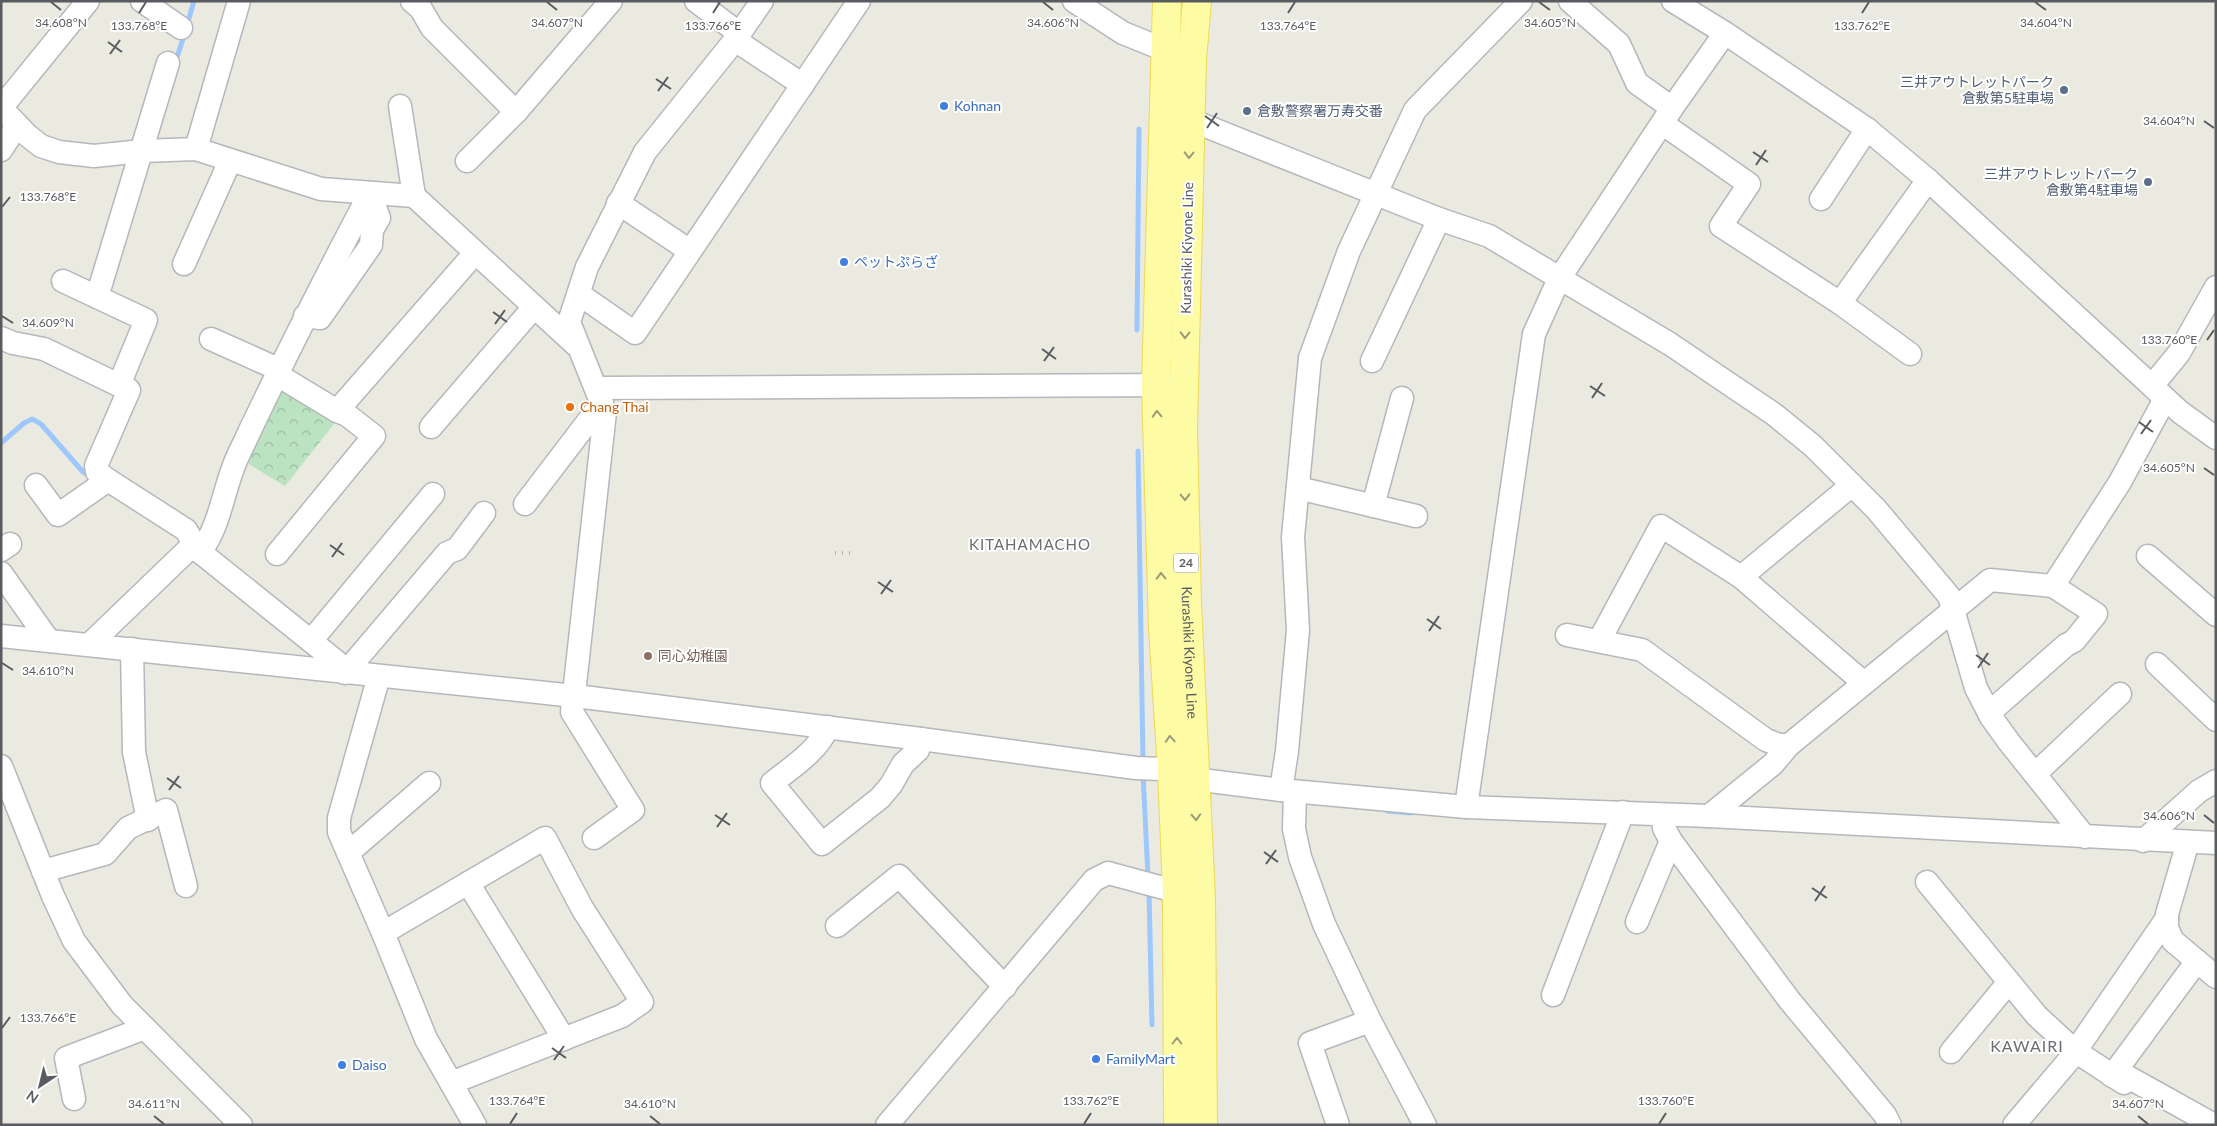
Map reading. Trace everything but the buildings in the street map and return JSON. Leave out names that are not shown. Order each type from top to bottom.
[{"type":"main road","name":"Kurashiki Kiyone Line","points":[[1167,1],[1156,385],[1163,628],[1170,771],[1169,890],[1178,1125]]},
{"type":"main road","name":"Kurashiki Kiyone Line","points":[[1170,771],[1187,603],[1184,386],[1192,60],[1196,1]]},
{"type":"main road","name":"Kurashiki Kiyone Line","points":[[1169,890],[1202,1125]]},
{"type":"street","points":[[88,1],[1,108],[41,146],[59,152],[94,156],[196,149],[320,189],[414,196],[580,349]]},
{"type":"street","points":[[142,1],[181,28]]},
{"type":"street","points":[[196,149],[239,1]]},
{"type":"street","points":[[412,1],[421,9],[432,28],[516,112]]},
{"type":"street","points":[[467,161],[516,112],[611,1]]},
{"type":"street","points":[[696,1],[738,37],[803,84]]},
{"type":"street","points":[[594,838],[633,810],[572,712],[605,412],[569,322],[588,267],[618,203],[645,152],[738,37],[762,1]]},
{"type":"street","points":[[578,294],[635,333],[859,1]]},
{"type":"street","points":[[1425,1125],[1370,1021],[1324,924],[1300,857],[1294,829],[1287,751],[1298,630],[1293,537],[1310,358],[1349,251],[1415,110],[1521,1]]},
{"type":"street","points":[[1570,1],[1619,44],[1637,82],[1667,116],[1749,184],[1721,226],[1840,303],[1910,354]]},
{"type":"street","points":[[1673,1],[1725,33],[1867,129],[1928,180],[2180,412],[2216,438]]},
{"type":"street","points":[[1076,2],[1123,33],[1192,60]]},
{"type":"street","points":[[1466,807],[1534,334],[1559,279],[1667,116],[1725,33]]},
{"type":"street","points":[[97,297],[145,151],[168,63]]},
{"type":"street","points":[[400,106],[414,196]]},
{"type":"street","points":[[1,150],[17,125]]},
{"type":"street","points":[[1190,128],[1202,126],[1440,220],[1489,236],[1670,344],[1775,415],[1813,446],[1876,508],[1949,596],[1976,688],[1990,713],[2009,742],[2085,837]]},
{"type":"street","points":[[1821,199],[1867,129]]},
{"type":"street","points":[[184,264],[230,161]]},
{"type":"street","points":[[1840,303],[1928,180]]},
{"type":"street","points":[[90,644],[197,548],[209,540],[234,465],[277,372],[370,192]]},
{"type":"street","points":[[618,203],[690,251]]},
{"type":"street","points":[[1372,361],[1440,220]]},
{"type":"street","points":[[337,411],[475,253]]},
{"type":"street","points":[[63,280],[146,320],[96,466],[97,472],[104,483],[186,530],[197,548],[314,639],[345,673]]},
{"type":"street","points":[[2053,586],[2120,482],[2158,392],[2216,287]]},
{"type":"street","points":[[431,427],[534,307]]},
{"type":"street","points":[[124,388],[160,315]]},
{"type":"street","points":[[1,338],[12,343],[44,349],[124,388]]},
{"type":"street","points":[[211,339],[277,372],[337,411],[347,415],[374,436],[277,554]]},
{"type":"street","points":[[599,396],[1184,386]]},
{"type":"street","points":[[525,504],[599,396]]},
{"type":"street","points":[[1373,506],[1402,398]]},
{"type":"street","points":[[36,485],[58,514],[104,483]]},
{"type":"street","points":[[1741,577],[1852,485]]},
{"type":"street","points":[[1298,488],[1416,516]]},
{"type":"street","points":[[314,639],[433,494]]},
{"type":"street","points":[[345,673],[447,553],[456,549],[484,514]]},
{"type":"street","points":[[1599,641],[1661,526],[1741,577],[1864,683]]},
{"type":"street","points":[[2148,556],[2216,616]]},
{"type":"street","points":[[1,573],[49,641]]},
{"type":"street","points":[[1709,816],[1773,764],[1789,745],[1990,580],[2053,586],[2101,618],[2074,641],[2066,645],[1990,713]]},
{"type":"street","points":[[1567,635],[1642,650],[1766,740],[1779,745],[1789,745]]},
{"type":"street","points":[[1,636],[378,676],[574,703],[920,745],[1170,771],[1292,796],[1466,807],[1621,820],[1666,826],[1709,816],[2143,840],[2187,847],[2216,843]]},
{"type":"street","points":[[132,649],[134,752],[148,820]]},
{"type":"street","points":[[2157,664],[2216,720]]},
{"type":"street","points":[[378,676],[339,818],[339,832],[426,1039],[475,1125]]},
{"type":"street","points":[[2035,774],[2120,694]]},
{"type":"street","points":[[825,733],[812,751],[772,783],[822,844],[880,798],[903,764],[920,745]]},
{"type":"street","points":[[1,766],[43,871],[74,941],[122,1005],[241,1125]]},
{"type":"street","points":[[2143,840],[2199,791],[2216,781]]},
{"type":"street","points":[[348,853],[430,782]]},
{"type":"street","points":[[43,871],[105,854],[128,828],[166,810],[186,886]]},
{"type":"street","points":[[1553,995],[1621,820]]},
{"type":"street","points":[[1637,922],[1666,826]]},
{"type":"street","points":[[1666,826],[1790,1001],[1884,1115],[1890,1125]]},
{"type":"street","points":[[383,933],[545,838],[582,908],[642,1002],[622,1016],[451,1083]]},
{"type":"street","points":[[2187,847],[2167,918],[2167,928],[2173,941],[2216,977]]},
{"type":"street","points":[[887,1125],[1094,880],[1108,873],[1169,890]]},
{"type":"street","points":[[837,926],[899,876],[1005,987]]},
{"type":"street","points":[[1928,882],[2037,1016],[2075,1051],[2124,1083],[2128,1077],[2214,1125]]},
{"type":"street","points":[[468,883],[564,1039]]},
{"type":"street","points":[[2014,1125],[2075,1051],[2167,918]]},
{"type":"street","points":[[2112,1076],[2197,961]]},
{"type":"street","points":[[1951,1052],[2009,982]]},
{"type":"street","points":[[1338,1125],[1310,1043],[1370,1021]]},
{"type":"street","points":[[74,1099],[66,1058],[145,1028]]},
{"type":"green space","points":[[277,380],[338,419],[285,486],[239,458]]},
{"type":"waterway","points":[[187,25],[194,1]]},
{"type":"waterway","points":[[175,63],[185,33]]},
{"type":"waterway","points":[[1137,330],[1139,129]]},
{"type":"waterway","points":[[1,443],[24,423],[32,419],[41,424],[83,472],[91,477]]},
{"type":"waterway","points":[[1138,451],[1143,762]]},
{"type":"waterway","points":[[1143,773],[1148,877]]},
{"type":"waterway","points":[[1387,811],[1411,813]]},
{"type":"waterway","points":[[1149,891],[1152,1025]]},
{"type":"railway","points":[[835,553],[852,553]]},
{"type":"place","name":"三井アウトレットパーク 倉敷第5駐車場","points":[[2064,90]]},
{"type":"place","name":"Kohnan","points":[[944,106]]},
{"type":"place","name":"倉敷警察署万寿交番","points":[[1247,111]]},
{"type":"place","name":"三井アウトレットパーク 倉敷第4駐車場","points":[[2148,182]]},
{"type":"place","name":"ペットぷらざ","points":[[844,262]]},
{"type":"place","name":"Chang Thai","points":[[570,407]]},
{"type":"place","name":"同心幼稚園","points":[[648,656]]},
{"type":"place","name":"FamilyMart","points":[[1096,1059]]},
{"type":"place","name":"Daiso","points":[[342,1065]]},
{"type":"district","name":"KITAHAMACHO","points":[[1030,545]]},
{"type":"district","name":"KAWAIRI","points":[[2027,1046]]}]
